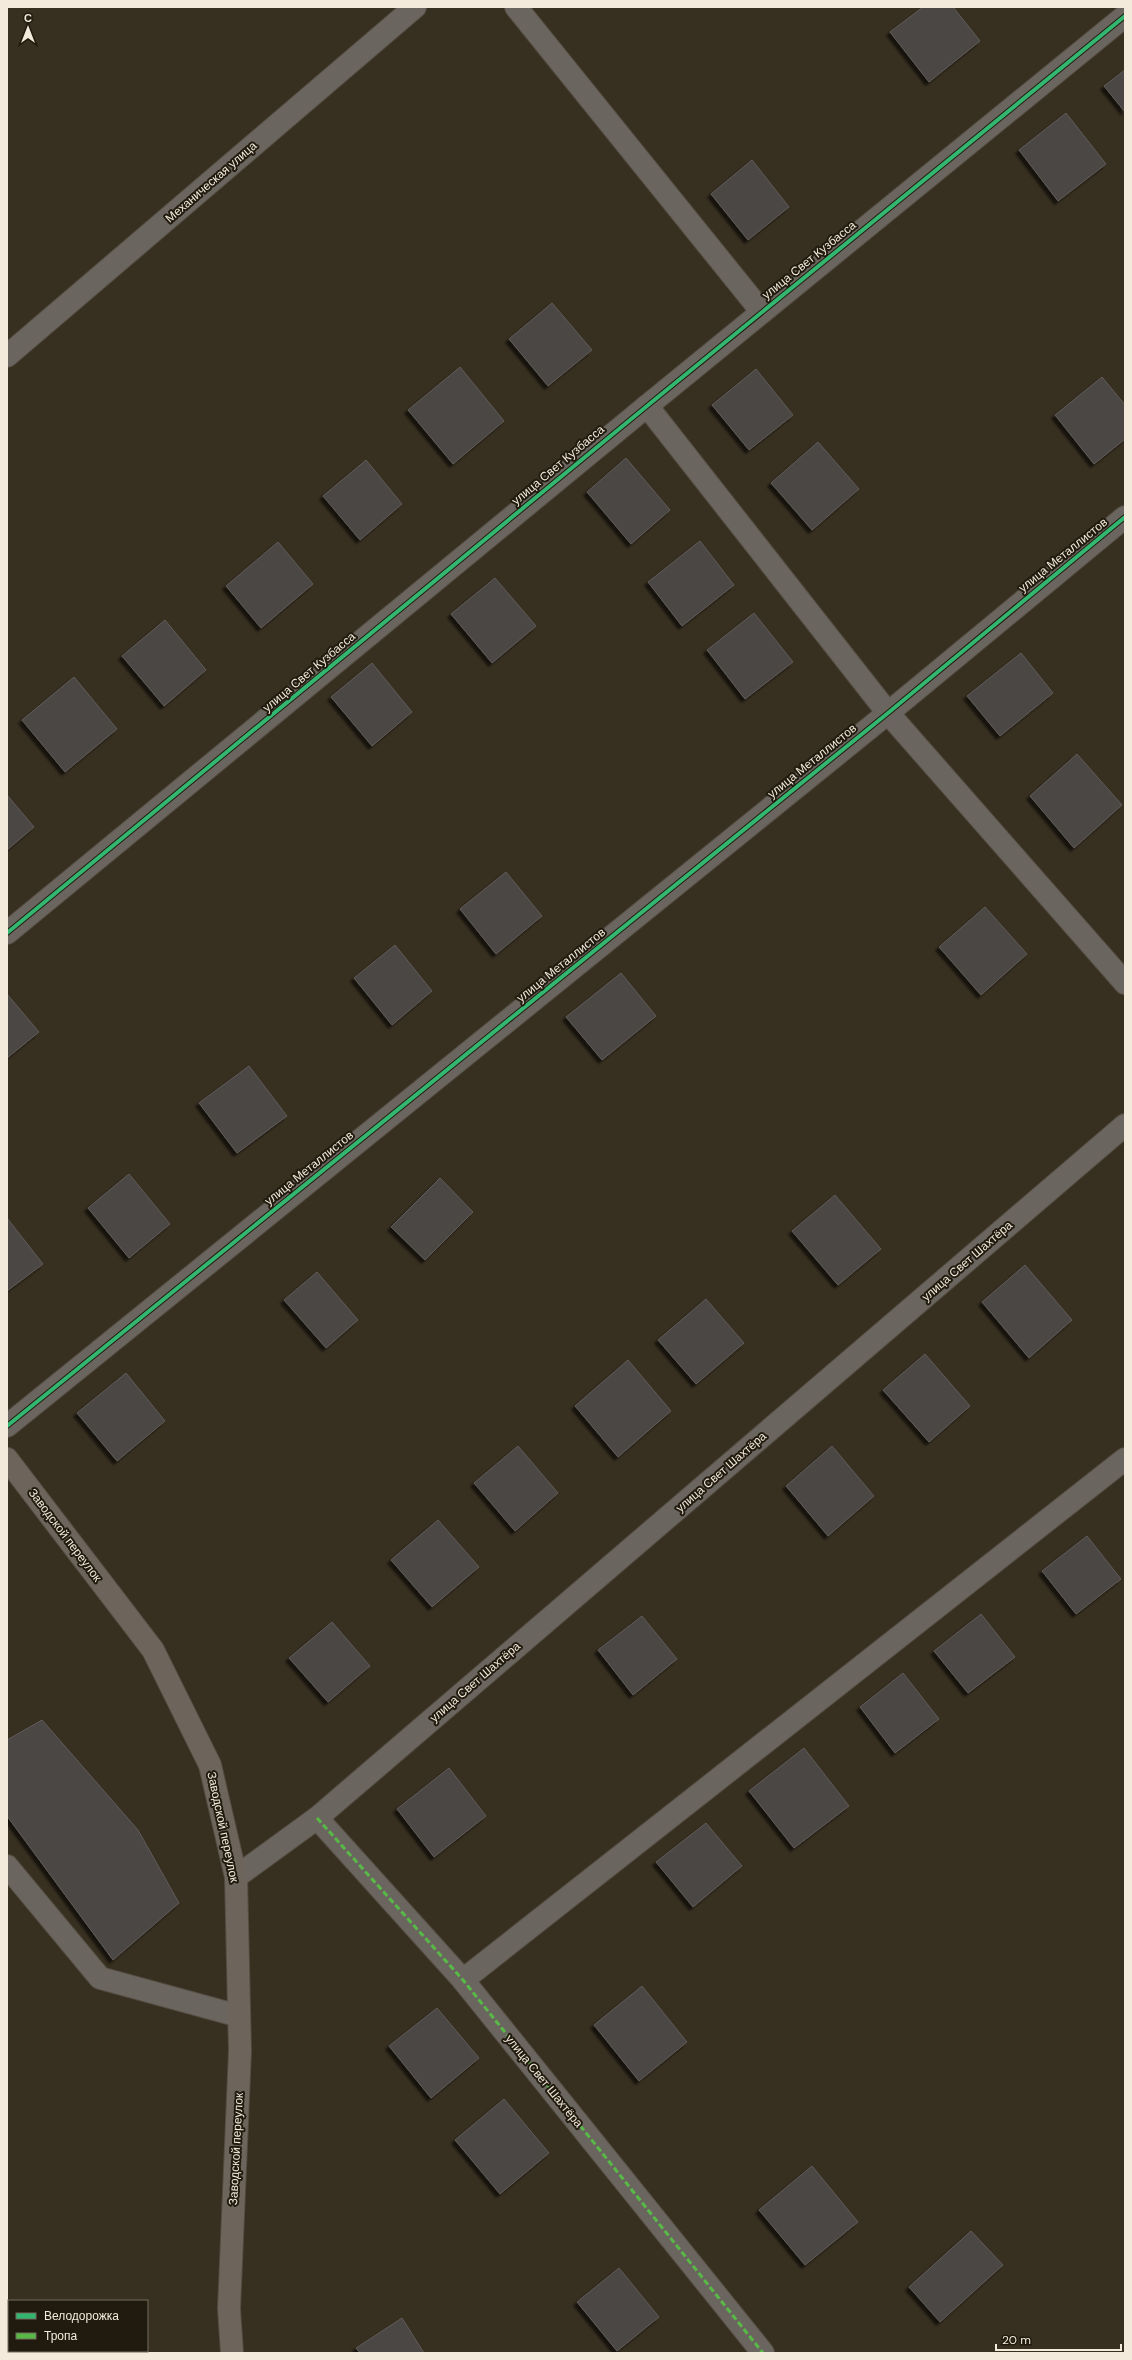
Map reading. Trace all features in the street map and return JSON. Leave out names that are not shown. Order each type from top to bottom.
[{"type":"main road","name":"Заводской переулок","points":[[7,1459],[153,1650],[210,1765],[236,1877],[240,2051],[229,2309],[232,2353]]},
{"type":"street","name":"Механическая улица","points":[[7,356],[415,7]]},
{"type":"street","points":[[516,7],[762,312]]},
{"type":"street","name":"улица Свет Кузбасса","points":[[7,933],[647,406],[1125,16]]},
{"type":"street","points":[[647,406],[888,713],[1125,983]]},
{"type":"street","name":"улица Металлистов","points":[[7,1426],[888,713],[1125,517]]},
{"type":"street","name":"улица Свет Шахтёра","points":[[236,1877],[317,1818],[1125,1125]]},
{"type":"street","points":[[463,1980],[1125,1459]]},
{"type":"street","name":"улица Свет Шахтёра","points":[[317,1818],[463,1980],[762,2353]]},
{"type":"street","points":[[7,1866],[100,1978],[239,2016]]},
{"type":"building","points":[[923,7],[953,7],[980,41],[929,82],[890,32]]},
{"type":"building","points":[[1125,70],[1125,112],[1104,86]]},
{"type":"building","points":[[1066,113],[1106,164],[1058,201],[1019,150]]},
{"type":"building","points":[[752,160],[789,207],[748,240],[711,194]]},
{"type":"building","points":[[552,303],[592,350],[548,386],[509,339]]},
{"type":"building","points":[[460,367],[504,421],[453,464],[408,410]]},
{"type":"building","points":[[756,369],[793,415],[749,450],[712,405]]},
{"type":"building","points":[[1102,377],[1125,405],[1125,439],[1094,464],[1055,415]]},
{"type":"building","points":[[818,442],[859,489],[812,530],[771,483]]},
{"type":"building","points":[[626,458],[670,510],[631,544],[587,492]]},
{"type":"building","points":[[366,460],[402,504],[360,540],[323,496]]},
{"type":"building","points":[[700,541],[734,585],[682,626],[648,582]]},
{"type":"building","points":[[278,542],[313,584],[261,628],[226,586]]},
{"type":"building","points":[[495,578],[536,626],[492,663],[451,614]]},
{"type":"building","points":[[754,613],[793,662],[745,699],[707,650]]},
{"type":"building","points":[[165,620],[206,670],[164,706],[122,656]]},
{"type":"building","points":[[1021,653],[1053,693],[1000,736],[967,696]]},
{"type":"building","points":[[372,663],[412,712],[372,746],[331,697]]},
{"type":"building","points":[[74,677],[117,729],[65,772],[22,720]]},
{"type":"building","points":[[1077,754],[1122,805],[1074,848],[1030,796]]},
{"type":"building","points":[[7,795],[34,827],[7,850]]},
{"type":"building","points":[[506,872],[542,916],[496,954],[460,909]]},
{"type":"building","points":[[985,907],[1027,954],[981,995],[939,947]]},
{"type":"building","points":[[395,945],[432,991],[392,1025],[354,978]]},
{"type":"building","points":[[621,973],[656,1016],[602,1060],[566,1017]]},
{"type":"building","points":[[7,994],[39,1032],[7,1058]]},
{"type":"building","points":[[249,1066],[287,1116],[237,1153],[199,1103]]},
{"type":"building","points":[[129,1174],[170,1224],[129,1258],[88,1208]]},
{"type":"building","points":[[440,1178],[473,1212],[425,1260],[391,1227]]},
{"type":"building","points":[[835,1195],[881,1249],[838,1285],[792,1231]]},
{"type":"building","points":[[7,1218],[43,1264],[7,1291]]},
{"type":"building","points":[[1025,1265],[1072,1320],[1029,1358],[982,1302]]},
{"type":"building","points":[[317,1272],[358,1320],[326,1348],[284,1300]]},
{"type":"building","points":[[706,1299],[744,1343],[696,1384],[658,1340]]},
{"type":"building","points":[[925,1354],[970,1406],[929,1442],[883,1390]]},
{"type":"building","points":[[628,1360],[671,1411],[618,1457],[575,1406]]},
{"type":"building","points":[[126,1373],[165,1421],[117,1461],[77,1413]]},
{"type":"building","points":[[518,1446],[558,1493],[515,1531],[474,1483]]},
{"type":"building","points":[[832,1446],[874,1496],[828,1536],[786,1486]]},
{"type":"building","points":[[438,1520],[479,1567],[432,1607],[391,1560]]},
{"type":"building","points":[[1087,1536],[1121,1579],[1076,1614],[1042,1571]]},
{"type":"building","points":[[981,1614],[1015,1657],[968,1693],[934,1651]]},
{"type":"building","points":[[642,1616],[677,1659],[633,1695],[598,1650]]},
{"type":"building","points":[[332,1622],[370,1666],[328,1702],[289,1658]]},
{"type":"building","points":[[903,1673],[939,1719],[895,1753],[860,1707]]},
{"type":"building","points":[[42,1720],[138,1830],[179,1903],[113,1960],[7,1816],[7,1740]]},
{"type":"building","points":[[804,1748],[849,1806],[794,1848],[749,1791]]},
{"type":"building","points":[[449,1768],[486,1816],[434,1857],[397,1809]]},
{"type":"building","points":[[706,1823],[742,1866],[693,1907],[656,1862]]},
{"type":"building","points":[[642,1986],[687,2042],[639,2081],[594,2025]]},
{"type":"building","points":[[437,2008],[479,2058],[431,2098],[389,2046]]},
{"type":"building","points":[[504,2099],[549,2153],[500,2194],[455,2140]]},
{"type":"building","points":[[812,2166],[858,2222],[805,2265],[759,2210]]},
{"type":"building","points":[[971,2231],[1003,2265],[940,2322],[909,2287]]},
{"type":"building","points":[[619,2268],[659,2317],[617,2351],[577,2302]]},
{"type":"building","points":[[402,2318],[424,2353],[360,2353],[356,2348]]},
{"type":"marked path","points":[[317,1818],[463,1980],[763,2353]]},
{"type":"cycle path","points":[[7,933],[647,406],[1125,16]]},
{"type":"cycle path","points":[[7,1426],[888,713],[1125,517]]}]
